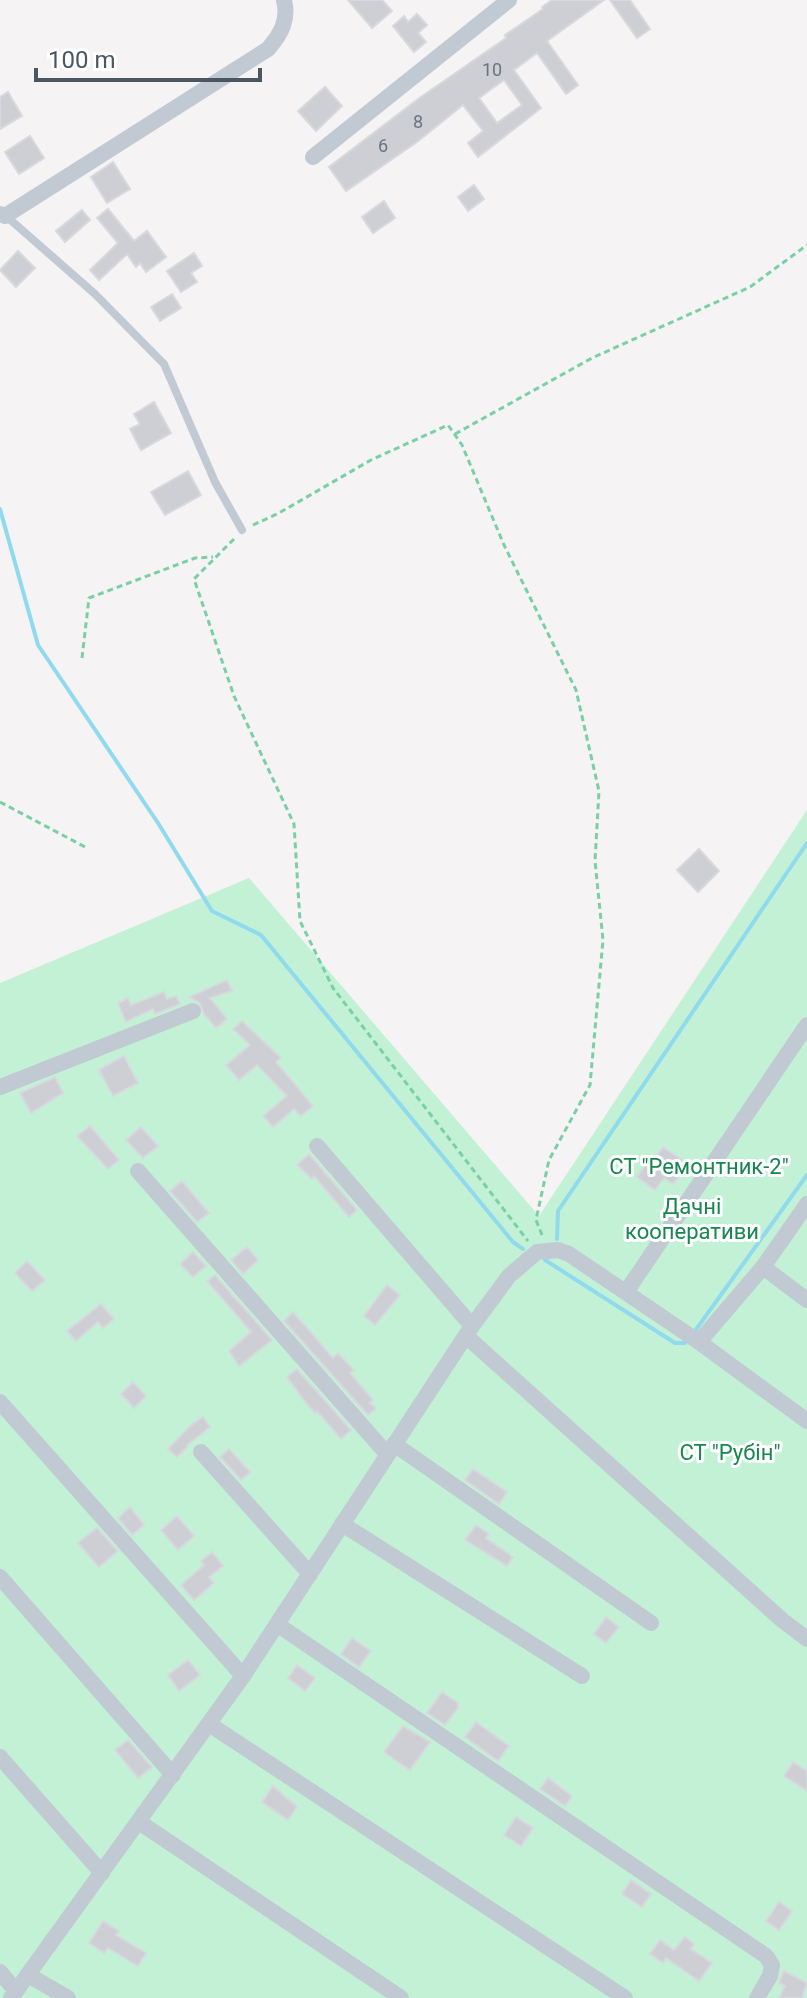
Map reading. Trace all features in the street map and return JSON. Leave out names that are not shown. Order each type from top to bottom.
[{"type":"street","points":[[313,157],[509,0]]},
{"type":"street","points":[[3,215],[268,49],[280,35],[287,17],[286,1]]},
{"type":"street","points":[[0,1087],[193,1011]]},
{"type":"street","points":[[626,1292],[807,1025]]},
{"type":"street","points":[[317,1146],[469,1331],[807,1639]]},
{"type":"street","points":[[138,1171],[390,1449],[651,1623]]},
{"type":"street","points":[[699,1342],[763,1267],[807,1204]]},
{"type":"street","points":[[0,1972],[14,1994],[278,1625],[469,1331],[509,1276],[542,1251],[569,1254],[699,1342],[807,1421]]},
{"type":"street","points":[[763,1267],[807,1300]]},
{"type":"street","points":[[0,1402],[243,1676]]},
{"type":"street","points":[[201,1452],[310,1574]]},
{"type":"street","points":[[342,1524],[582,1676]]},
{"type":"street","points":[[0,1577],[173,1775]]},
{"type":"street","points":[[278,1625],[766,1956],[772,1965],[770,1976],[757,1998]]},
{"type":"street","points":[[209,1724],[625,1998]]},
{"type":"street","points":[[0,1757],[102,1873]]},
{"type":"street","points":[[139,1822],[401,1998]]},
{"type":"street","points":[[28,1975],[68,1998]]},
{"type":"lane","points":[[3,215],[95,294],[164,364],[215,482],[242,530]]},
{"type":"path","points":[[455,434],[480,423],[592,358],[750,287],[807,245]]},
{"type":"path","points":[[448,425],[462,445],[504,545],[576,690],[599,791],[595,861],[603,940],[595,1002],[590,1085],[549,1160],[536,1220],[542,1251],[333,988],[300,921],[294,824],[234,696],[194,579],[242,530],[279,513],[371,460],[448,425]]},
{"type":"path","points":[[82,658],[89,598],[195,558],[215,557]]},
{"type":"path","points":[[0,802],[87,848]]},
{"type":"green space","points":[[807,810],[807,1998],[0,1998],[0,983],[249,878],[539,1216]]},
{"type":"building","points":[[348,0],[382,0],[392,11],[372,28]]},
{"type":"building","points":[[552,0],[604,0],[547,41],[578,85],[566,94],[537,53],[514,70],[541,108],[478,157],[468,143],[483,131],[463,105],[417,142],[346,191],[329,167],[418,99],[506,38],[505,35]],"holes":[[[504,80],[522,105],[497,123],[479,98]]]},
{"type":"building","points":[[610,0],[630,0],[650,29],[637,38]]},
{"type":"building","points":[[417,14],[427,25],[418,33],[426,42],[414,52],[393,26],[404,16],[408,22]]},
{"type":"building","points":[[325,87],[342,106],[316,131],[298,111]]},
{"type":"building","points":[[8,92],[22,116],[0,129],[0,97]]},
{"type":"building","points":[[30,136],[44,158],[19,174],[5,152]]},
{"type":"building","points":[[113,162],[130,189],[107,203],[91,177]]},
{"type":"building","points":[[474,185],[484,199],[468,211],[458,197]]},
{"type":"building","points":[[384,201],[395,218],[373,233],[362,217]]},
{"type":"building","points":[[108,209],[134,241],[147,231],[166,257],[146,272],[140,263],[136,267],[127,254],[99,280],[90,270],[118,243],[97,218]]},
{"type":"building","points":[[82,210],[90,220],[65,242],[56,231]]},
{"type":"building","points":[[18,251],[35,268],[16,287],[0,270]]},
{"type":"building","points":[[194,253],[202,266],[191,273],[197,282],[181,292],[167,271]]},
{"type":"building","points":[[172,294],[181,308],[160,321],[151,307]]},
{"type":"building","points":[[154,402],[171,433],[141,450],[130,429],[140,424],[134,414]]},
{"type":"building","points":[[188,471],[201,495],[165,515],[151,492]]},
{"type":"building","points":[[699,849],[719,871],[698,892],[677,870]]},
{"type":"building","points":[[227,980],[232,991],[210,998],[227,1019],[216,1028],[204,1014],[200,1003],[189,997]]},
{"type":"building","points":[[164,992],[167,999],[176,996],[180,1004],[155,1014],[153,1009],[126,1022],[118,1003],[128,998],[131,1005]]},
{"type":"building","points":[[242,1021],[281,1058],[276,1062],[313,1106],[301,1116],[294,1109],[273,1127],[263,1116],[287,1096],[257,1065],[239,1080],[226,1065],[250,1045],[233,1029]]},
{"type":"building","points":[[124,1056],[138,1083],[113,1096],[99,1070]]},
{"type":"building","points":[[55,1077],[63,1093],[31,1113],[20,1093]]},
{"type":"building","points":[[90,1126],[119,1160],[108,1169],[77,1136]]},
{"type":"building","points":[[141,1127],[158,1146],[143,1158],[126,1140]]},
{"type":"building","points":[[663,1147],[689,1165],[673,1184],[664,1178],[655,1190],[637,1177],[647,1163],[650,1166]]},
{"type":"building","points":[[309,1154],[357,1210],[349,1217],[314,1176],[312,1179],[297,1165]]},
{"type":"building","points":[[182,1181],[209,1213],[197,1222],[170,1191]]},
{"type":"building","points":[[247,1247],[258,1260],[243,1274],[231,1260]]},
{"type":"building","points":[[193,1252],[206,1266],[193,1277],[180,1264]]},
{"type":"building","points":[[27,1261],[45,1280],[32,1291],[15,1273]]},
{"type":"building","points":[[215,1275],[272,1340],[239,1366],[229,1351],[251,1332],[207,1281]]},
{"type":"building","points":[[387,1285],[400,1295],[375,1325],[364,1316]]},
{"type":"building","points":[[101,1304],[114,1319],[103,1328],[98,1322],[76,1341],[67,1331]]},
{"type":"building","points":[[293,1312],[333,1358],[338,1353],[354,1370],[350,1373],[376,1408],[368,1415],[284,1321]]},
{"type":"building","points":[[297,1369],[351,1430],[341,1439],[306,1403],[287,1377]]},
{"type":"building","points":[[133,1382],[146,1396],[134,1408],[121,1394]]},
{"type":"building","points":[[203,1417],[210,1427],[177,1457],[168,1449]]},
{"type":"building","points":[[229,1449],[250,1472],[241,1480],[220,1457]]},
{"type":"building","points":[[473,1469],[507,1492],[499,1504],[465,1480]]},
{"type":"building","points":[[130,1507],[144,1525],[132,1535],[118,1518]]},
{"type":"building","points":[[177,1516],[194,1536],[178,1550],[161,1530]]},
{"type":"building","points":[[476,1525],[489,1534],[486,1538],[513,1557],[507,1566],[465,1540]]},
{"type":"building","points":[[97,1528],[118,1551],[99,1567],[78,1543]]},
{"type":"building","points":[[212,1552],[223,1566],[209,1577],[214,1583],[194,1600],[181,1585],[204,1565],[201,1561]]},
{"type":"building","points":[[606,1617],[619,1627],[606,1643],[594,1634]]},
{"type":"building","points":[[352,1638],[371,1651],[359,1667],[341,1654]]},
{"type":"building","points":[[188,1660],[200,1675],[179,1691],[168,1675]]},
{"type":"building","points":[[297,1665],[315,1678],[305,1691],[288,1678]]},
{"type":"building","points":[[442,1692],[458,1703],[458,1708],[445,1725],[427,1713]]},
{"type":"building","points":[[476,1722],[509,1746],[498,1761],[465,1737]]},
{"type":"building","points":[[403,1726],[430,1742],[410,1770],[384,1752]]},
{"type":"building","points":[[128,1740],[152,1767],[138,1778],[115,1750]]},
{"type":"building","points":[[793,1762],[807,1771],[807,1791],[784,1776]]},
{"type":"building","points":[[548,1778],[572,1796],[565,1806],[540,1789]]},
{"type":"building","points":[[273,1786],[297,1807],[288,1820],[262,1802]]},
{"type":"building","points":[[516,1817],[533,1828],[521,1846],[504,1835]]},
{"type":"building","points":[[631,1880],[651,1894],[642,1907],[622,1894]]},
{"type":"building","points":[[779,1902],[792,1911],[779,1930],[766,1921]]},
{"type":"building","points":[[103,1921],[119,1931],[116,1935],[146,1953],[138,1966],[108,1948],[104,1953],[89,1943]]},
{"type":"building","points":[[685,1937],[694,1944],[691,1949],[712,1963],[699,1981],[666,1958],[663,1963],[650,1954],[660,1940],[674,1950]]},
{"type":"building","points":[[784,1971],[807,1983],[802,1998],[779,1998],[785,1986],[779,1983]]},
{"type":"waterway","points":[[0,509],[38,645],[158,823],[212,911],[261,935],[513,1242],[523,1249]]},
{"type":"waterway","points":[[557,1239],[558,1211],[807,843]]},
{"type":"waterway","points":[[695,1331],[807,1175]]},
{"type":"waterway","points":[[545,1260],[675,1343],[685,1343]]},
{"type":"park label","name":"СТ \"Ремонтник-2\"","points":[[699,1166]]},
{"type":"park label","name":"Дачні кооперативи","points":[[692,1218]]},
{"type":"park label","name":"СТ \"Рубін\"","points":[[730,1452]]}]
